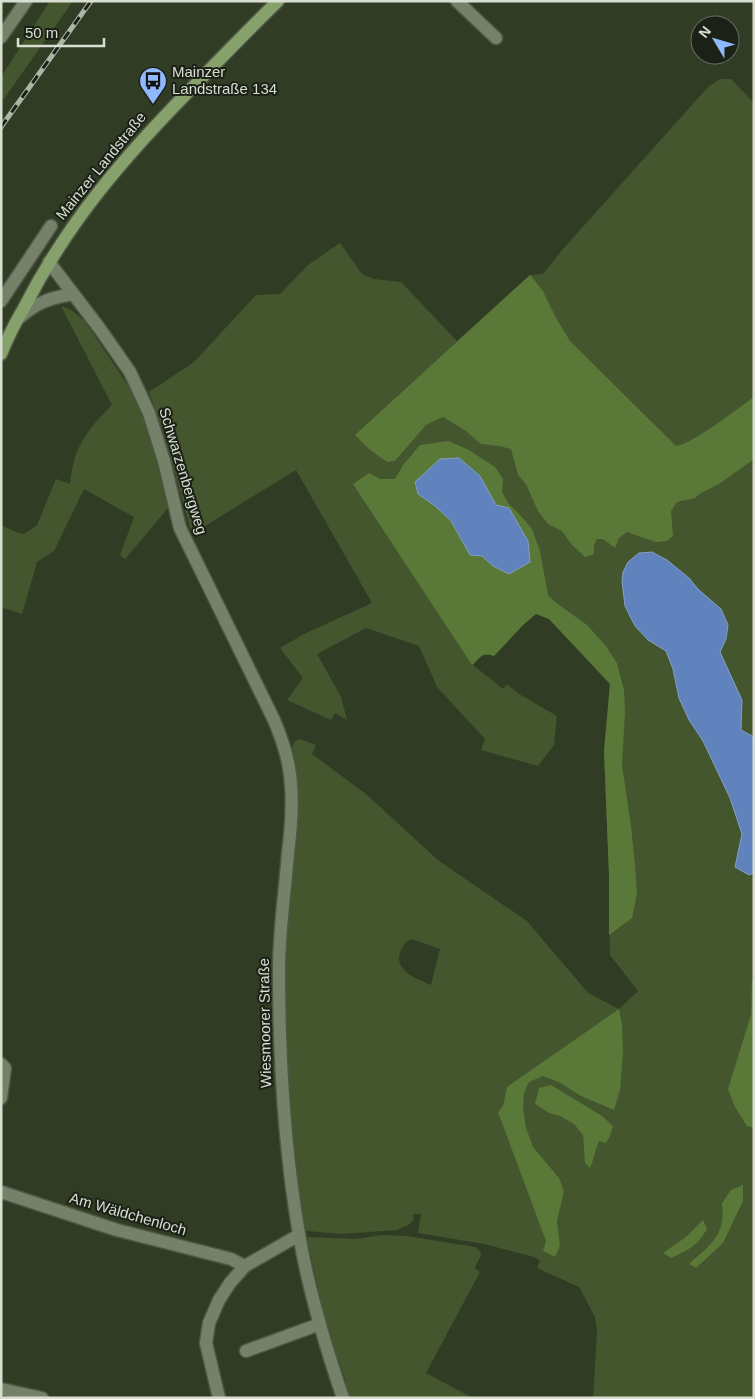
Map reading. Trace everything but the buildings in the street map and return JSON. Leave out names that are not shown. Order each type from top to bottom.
[{"type":"main road","name":"Mainzer Landstraße","points":[[1,354],[49,262],[76,221],[119,166],[165,115],[278,1]]},
{"type":"street","points":[[1,37],[26,1]]},
{"type":"street","points":[[457,1],[496,38]]},
{"type":"street","points":[[1,301],[52,226]]},
{"type":"street","name":"Schwarzenbergweg","points":[[49,262],[130,372],[149,412],[164,461],[180,528],[274,720]]},
{"type":"street","points":[[18,319],[29,309],[50,298],[73,294]]},
{"type":"street","name":"Wiesmoorer Straße","points":[[274,720],[285,748],[291,784],[292,819],[280,942],[279,1012],[282,1084],[288,1155],[299,1235],[320,1324],[343,1398]]},
{"type":"street","points":[[1,1098],[3,1066]]},
{"type":"street","name":"Am Wäldchenloch","points":[[1,1192],[117,1230],[231,1259],[245,1266]]},
{"type":"street","points":[[219,1398],[206,1343],[209,1323],[219,1300],[230,1283],[245,1266],[299,1235]]},
{"type":"street","points":[[246,1351],[320,1324]]},
{"type":"street","points":[[1,1389],[42,1398]]},
{"type":"green space","points":[[50,1],[73,1],[1,103],[1,77]]},
{"type":"green space","points":[[720,79],[731,79],[754,103],[754,1398],[593,1398],[597,1331],[595,1317],[579,1287],[537,1268],[540,1261],[534,1257],[484,1244],[418,1233],[421,1214],[413,1214],[414,1219],[410,1224],[397,1230],[341,1234],[303,1229],[285,1073],[283,984],[297,785],[292,748],[294,742],[300,739],[316,745],[312,754],[366,794],[439,861],[527,921],[588,993],[619,1009],[638,991],[610,955],[604,751],[610,684],[549,619],[536,614],[494,656],[484,655],[473,665],[503,689],[507,684],[519,694],[557,716],[554,745],[538,766],[481,750],[485,739],[437,687],[419,646],[366,628],[317,654],[341,697],[347,720],[335,713],[331,720],[287,700],[303,678],[280,648],[304,634],[372,603],[296,470],[192,534],[163,430],[149,392],[194,362],[256,295],[280,294],[308,265],[340,243],[362,274],[374,279],[401,282],[457,341],[530,275],[543,274],[563,249],[708,87]],"holes":[[[412,939],[440,949],[431,985],[407,973],[400,963],[399,957],[402,948]]]},
{"type":"green space","points":[[530,275],[543,291],[570,341],[676,446],[684,444],[704,433],[754,397],[754,459],[719,484],[695,498],[677,502],[671,511],[673,536],[667,541],[656,542],[627,532],[619,538],[615,548],[603,539],[597,539],[594,545],[594,554],[585,557],[572,545],[562,531],[548,524],[538,511],[526,484],[518,475],[511,449],[481,444],[466,431],[443,417],[426,425],[395,461],[387,462],[369,449],[355,435]]},
{"type":"green space","points":[[61,306],[71,310],[84,320],[131,390],[150,434],[168,508],[125,559],[120,555],[134,517],[84,489],[54,551],[37,562],[22,614],[1,607],[1,525],[24,534],[37,525],[56,479],[70,484],[73,464],[84,437],[112,405]]},
{"type":"green space","points":[[448,441],[469,450],[495,467],[503,479],[502,492],[508,503],[532,529],[540,551],[548,595],[587,625],[605,645],[617,663],[624,690],[625,712],[622,765],[631,826],[637,893],[632,918],[609,935],[609,875],[604,751],[610,684],[549,619],[536,614],[494,656],[484,655],[472,665],[353,484],[369,473],[380,479],[395,479],[403,465],[420,445]],"holes":[[[489,492],[496,505],[518,527],[528,541],[493,566],[482,556],[471,555],[451,521],[418,494]]]},
{"type":"green space","points":[[752,981],[754,981],[754,1128],[747,1126],[735,1107],[728,1089],[751,1015]]},
{"type":"green space","points":[[619,1009],[622,1025],[623,1053],[620,1090],[614,1110],[579,1095],[561,1083],[543,1076],[529,1082],[524,1093],[523,1107],[526,1128],[533,1147],[559,1178],[564,1191],[557,1221],[560,1246],[555,1257],[543,1251],[546,1241],[498,1112],[503,1106],[507,1087]]},
{"type":"green space","points":[[551,1085],[602,1116],[613,1126],[606,1143],[599,1141],[590,1168],[585,1163],[583,1135],[574,1124],[560,1116],[549,1113],[535,1104],[539,1088]]},
{"type":"green space","points":[[743,1185],[743,1201],[723,1243],[696,1268],[689,1264],[710,1244],[719,1231],[723,1214],[722,1203],[731,1190]]},
{"type":"green space","points":[[703,1220],[707,1229],[692,1247],[671,1258],[663,1253],[686,1237]]},
{"type":"green space","points":[[381,1235],[407,1236],[475,1247],[479,1250],[481,1255],[475,1268],[480,1272],[426,1373],[473,1398],[347,1398],[342,1384],[346,1382],[339,1361],[333,1358],[311,1256],[307,1257],[304,1240],[309,1237],[357,1239]]},
{"type":"water","points":[[459,458],[480,476],[496,505],[509,508],[528,541],[530,562],[509,574],[493,566],[482,556],[470,555],[451,521],[418,494],[415,482],[440,459]]},
{"type":"water","points":[[652,552],[667,560],[689,578],[698,589],[721,609],[728,625],[726,639],[720,652],[742,700],[741,730],[754,737],[754,873],[749,875],[735,867],[742,834],[730,798],[703,741],[689,720],[679,698],[673,669],[666,651],[648,640],[635,626],[625,606],[622,581],[623,572],[628,562],[639,553]]},
{"type":"railway","points":[[1,127],[91,1]]},
{"type":"place","name":"Mainzer Landstraße 134","points":[[153,105]]}]
